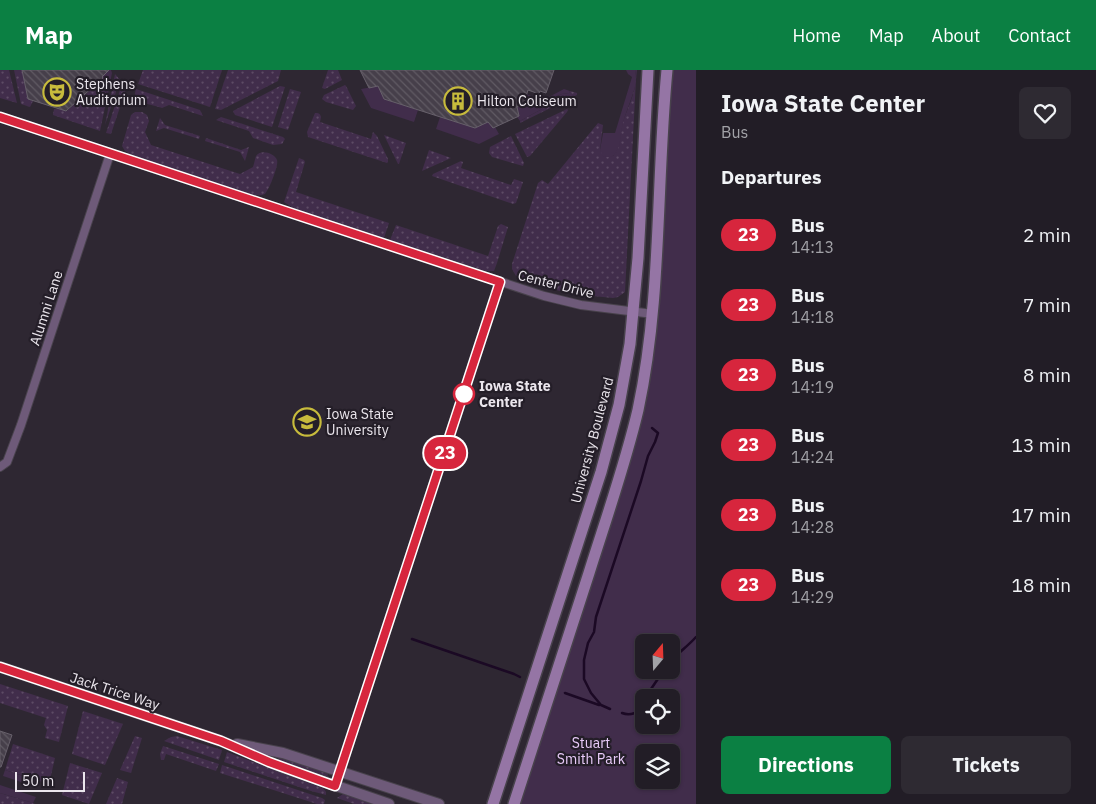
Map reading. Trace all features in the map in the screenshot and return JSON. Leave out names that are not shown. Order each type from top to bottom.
[{"type":"main road","name":"University Boulevard","points":[[493,804],[601,472],[619,405],[634,312],[648,70]]},
{"type":"main road","points":[[514,804],[620,476],[638,410],[653,314],[667,70]]},
{"type":"street","name":"Center Drive","points":[[0,117],[544,296],[581,305],[653,314]]},
{"type":"street","name":"Alumni Lane","points":[[0,468],[7,462],[21,425],[110,154]]},
{"type":"street","name":"Jack Trice Way","points":[[0,667],[221,741],[279,766],[389,804]]},
{"type":"street","name":"Jack Trice Way","points":[[221,741],[283,753],[439,804]]},
{"type":"green space","points":[[0,70],[9,70],[17,103],[0,98]]},
{"type":"green space","points":[[14,70],[22,70],[28,99],[33,101],[30,107],[21,104]]},
{"type":"green space","points":[[96,70],[111,70],[108,93],[95,86],[103,78]]},
{"type":"green space","points":[[143,70],[222,70],[210,107],[138,84]]},
{"type":"green space","points":[[228,70],[281,70],[278,81],[221,110],[215,109]]},
{"type":"green space","points":[[328,70],[338,70],[342,80],[325,89],[322,88]]},
{"type":"green space","points":[[626,70],[635,70],[635,88],[623,122],[618,149],[612,157],[607,157],[603,156],[600,150],[603,133],[615,133],[632,77]]},
{"type":"green space","points":[[635,70],[637,70],[625,292],[613,298],[572,294],[516,276],[512,269],[512,264],[538,183],[542,180],[548,184],[598,123],[603,125],[600,150],[613,156],[619,145],[622,125],[634,91]]},
{"type":"green space","name":"Stuart Smith Park","points":[[671,70],[696,70],[696,804],[518,804],[649,379],[657,322]]},
{"type":"green space","points":[[115,74],[120,80],[105,125]]},
{"type":"green space","points":[[122,84],[127,86],[111,134],[106,133]]},
{"type":"green space","points":[[345,85],[356,106],[353,110],[322,99],[324,95]]},
{"type":"green space","points":[[95,86],[108,93],[100,131],[53,115],[54,109],[67,111]]},
{"type":"green space","points":[[280,86],[285,87],[272,127],[235,115],[233,111]]},
{"type":"green space","points":[[378,86],[384,99],[418,110],[414,122],[371,108],[361,89]]},
{"type":"green space","points":[[136,89],[200,110],[203,116],[169,105],[162,108],[138,100],[135,97]]},
{"type":"green space","points":[[290,89],[301,92],[288,130],[278,127]]},
{"type":"green space","points":[[564,89],[570,91],[569,93],[554,98],[545,104],[542,109],[520,121],[517,117],[519,116],[517,107],[524,103],[526,94],[543,100]]},
{"type":"green space","points":[[570,91],[577,93],[577,95],[520,123],[520,121],[542,109],[548,101]]},
{"type":"green space","points":[[567,109],[567,112],[530,156],[527,157],[515,134]]},
{"type":"green space","points":[[135,112],[142,112],[147,115],[149,121],[145,132],[151,145],[240,174],[253,167],[258,154],[264,152],[273,155],[277,160],[277,167],[267,192],[262,195],[253,195],[125,151],[122,146],[131,115]]},
{"type":"green space","points":[[315,113],[320,115],[320,122],[371,139],[373,132],[377,136],[388,162],[308,137],[307,132]]},
{"type":"green space","points":[[221,117],[285,139],[282,144],[273,145],[253,138],[249,131],[216,120]]},
{"type":"green space","points":[[440,117],[475,128],[488,122],[493,128],[495,127],[499,134],[479,144],[436,129]]},
{"type":"green space","points":[[160,118],[165,125],[200,136],[199,139],[164,128],[156,131]]},
{"type":"green space","points":[[384,135],[406,143],[399,164],[398,164]]},
{"type":"green space","points":[[511,136],[524,163],[523,166],[492,157],[489,153],[490,147]]},
{"type":"green space","points":[[206,138],[241,150],[249,147],[245,161],[240,152],[205,141]]},
{"type":"green space","points":[[429,150],[451,158],[422,171]]},
{"type":"green space","points":[[299,158],[305,162],[296,192],[389,223],[384,238],[293,208],[284,202]]},
{"type":"green space","points":[[461,161],[463,162],[461,168],[511,185],[514,179],[523,182],[516,203],[513,204],[432,176]]},
{"type":"green space","points":[[501,224],[508,227],[494,271],[485,271],[390,240],[396,225],[488,256],[498,226]]},
{"type":"green space","points":[[0,684],[68,706],[59,742],[45,738],[47,730],[44,725],[46,718],[0,703]]},
{"type":"green space","points":[[83,711],[123,724],[105,765],[72,754]]},
{"type":"green space","points":[[135,736],[142,738],[131,773],[120,770]]},
{"type":"green space","points":[[177,736],[222,750],[219,760],[164,741]]},
{"type":"green space","points":[[13,744],[55,758],[49,784],[5,770]]},
{"type":"green space","points":[[163,746],[219,764],[216,771],[166,754],[164,760],[161,760],[160,754]]},
{"type":"green space","points":[[227,752],[323,788],[326,795],[224,762]]},
{"type":"green space","points":[[279,757],[321,771],[328,774],[327,777],[316,775],[278,761]]},
{"type":"green space","points":[[70,763],[102,773],[89,804],[62,795]]},
{"type":"green space","points":[[222,765],[322,798],[325,800],[324,804],[317,804],[220,773]]},
{"type":"green space","points":[[5,770],[38,781],[36,787],[3,776]]},
{"type":"green space","points":[[117,778],[128,782],[122,804],[106,804]]},
{"type":"green space","points":[[0,785],[36,797],[33,803],[0,793]]},
{"type":"green space","points":[[0,793],[33,803],[35,804],[0,804]]},
{"type":"green space","points":[[343,794],[375,804],[354,804],[337,798]]},
{"type":"building","name":"Stephens Auditorium","points":[[22,70],[109,70],[103,78],[66,111],[28,99]]},
{"type":"building","name":"Hilton Coliseum","points":[[360,70],[554,70],[546,93],[540,91],[539,94],[528,90],[524,103],[517,107],[519,116],[493,128],[488,122],[475,128],[384,99],[378,86],[369,88]]},
{"type":"building","points":[[0,731],[12,735],[1,767],[0,767]]},
{"type":"waterway","points":[[610,709],[601,705],[591,693],[584,679],[584,660],[648,456],[658,433],[652,428]]},
{"type":"waterway","points":[[680,652],[696,637]]},
{"type":"waterway","points":[[412,639],[520,677]]},
{"type":"waterway","points":[[651,689],[658,679]]},
{"type":"waterway","points":[[565,693],[599,705]]},
{"type":"waterway","points":[[622,713],[635,712]]},
{"type":"bus line","name":"23","points":[[0,117],[500,282],[335,786],[269,762],[221,741],[0,667]]},
{"type":"place","name":"Stephens Auditorium","points":[[57,92]]},
{"type":"place","name":"Hilton Coliseum","points":[[458,101]]},
{"type":"place","name":"Iowa State Center","points":[[464,394]]},
{"type":"place","name":"Iowa State University","points":[[307,422]]}]
